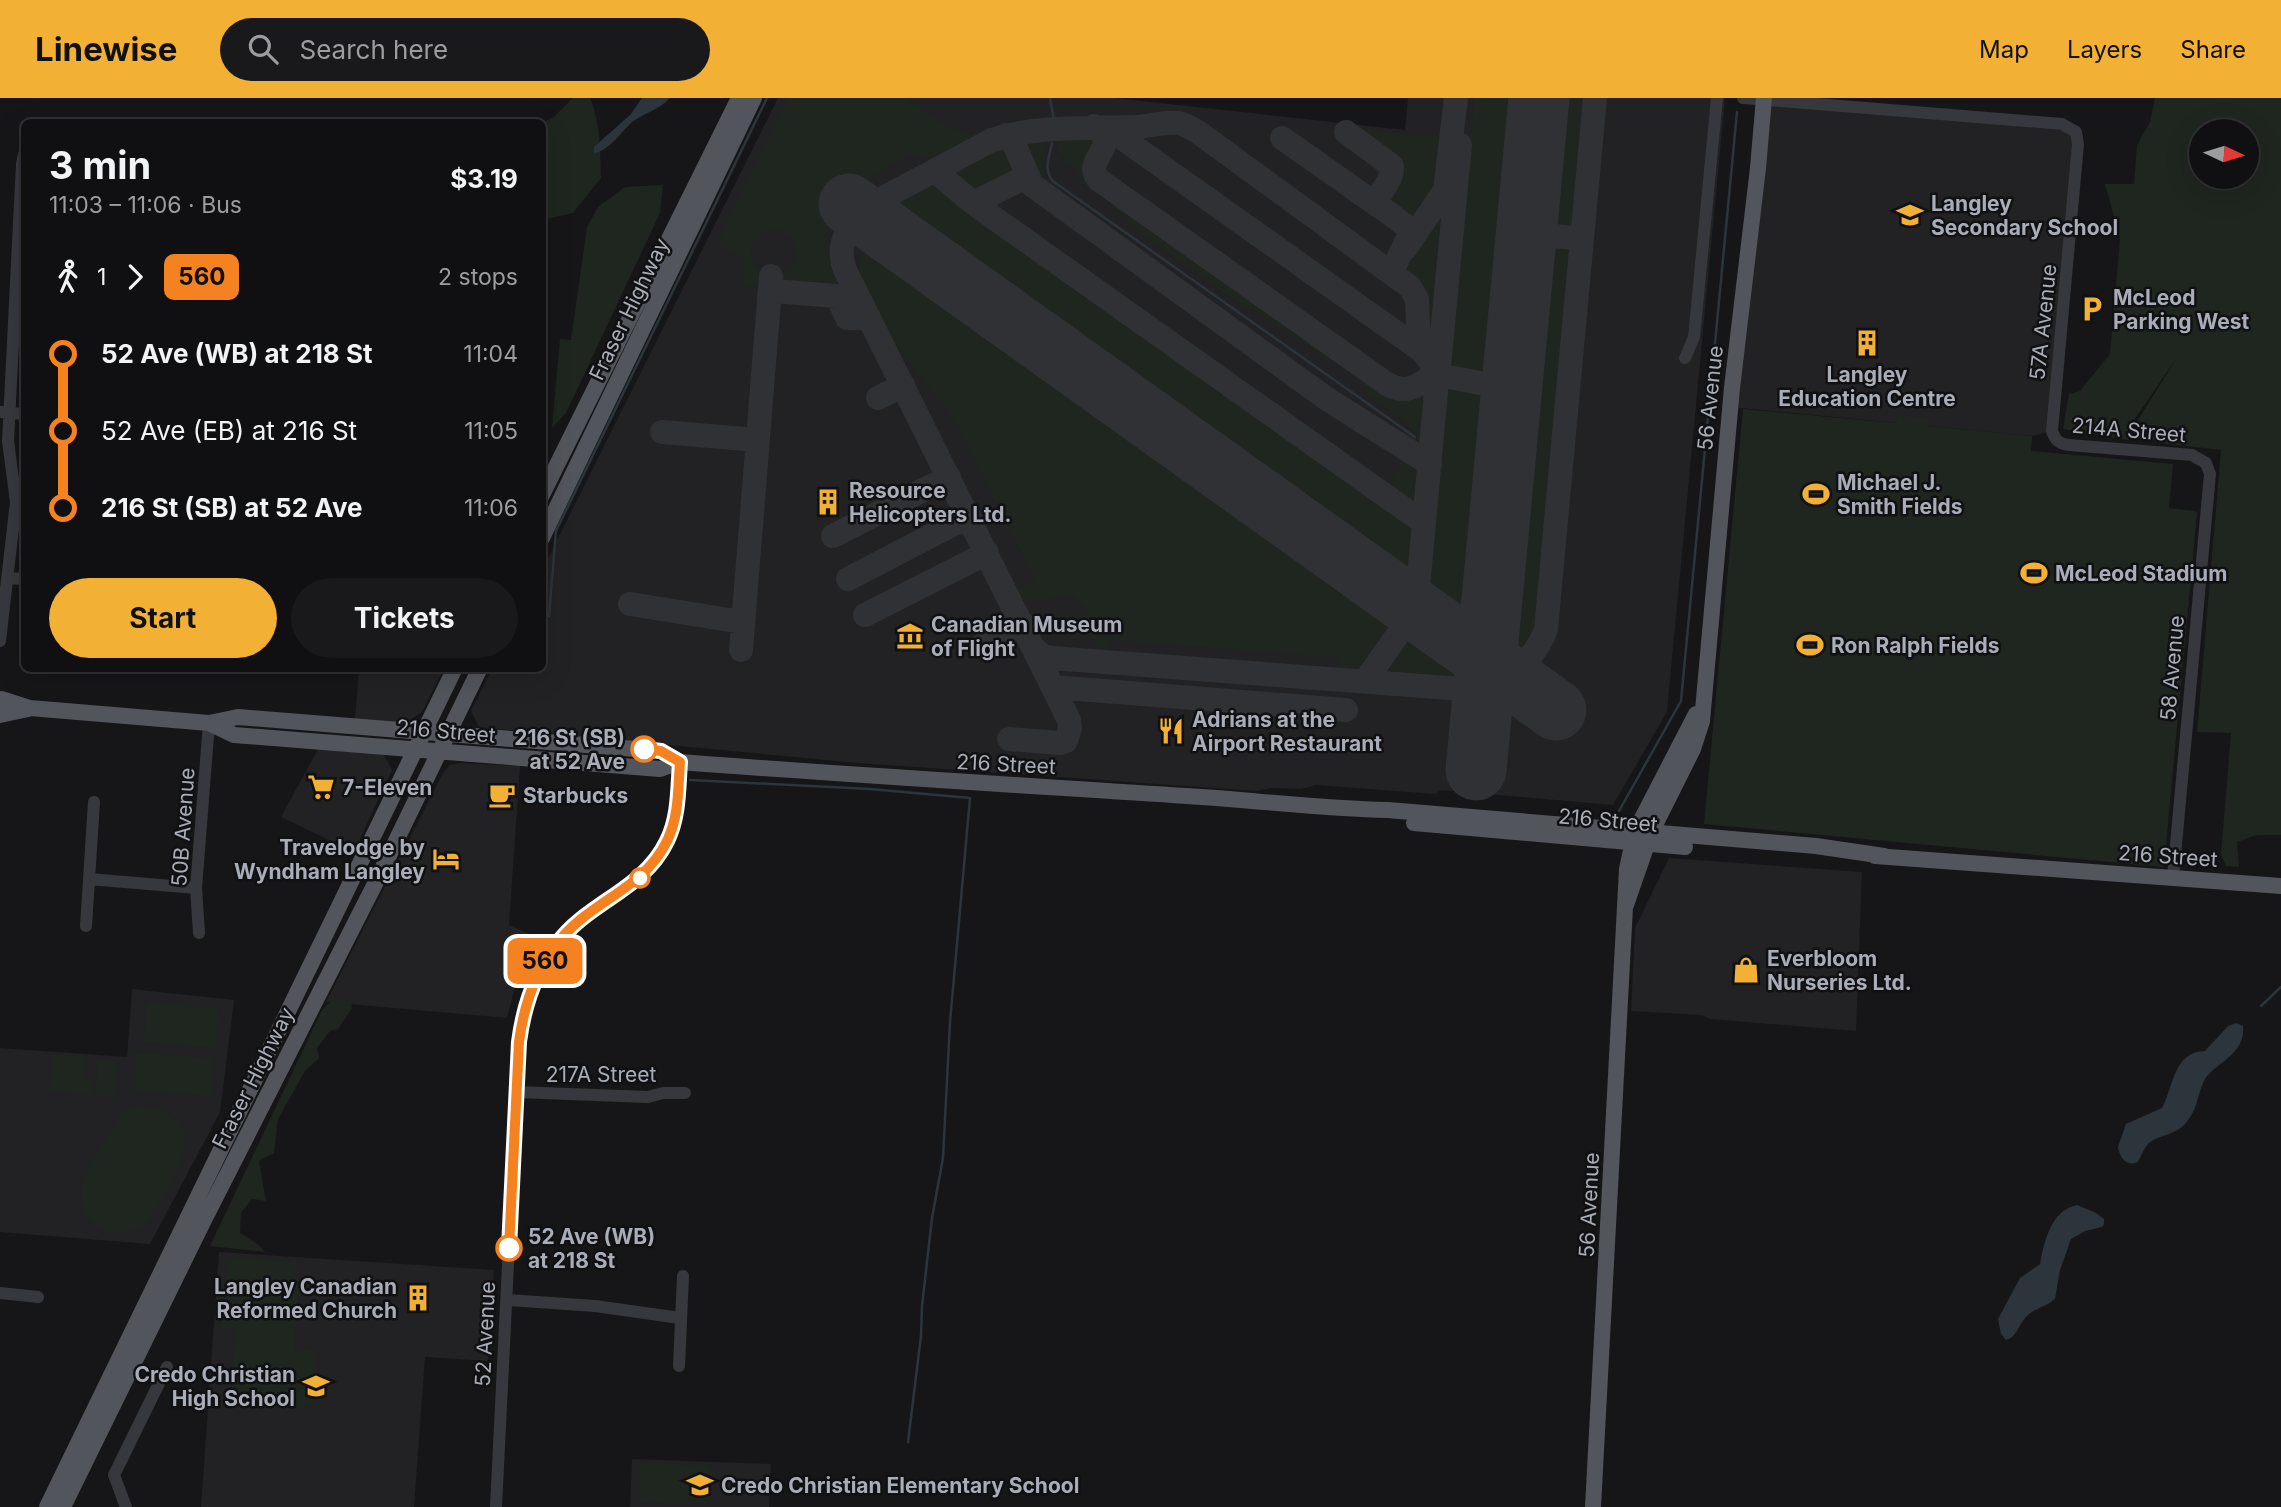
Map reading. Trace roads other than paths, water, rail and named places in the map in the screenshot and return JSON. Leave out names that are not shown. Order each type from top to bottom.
[{"type":"main road","name":"Fraser Highway","points":[[546,487],[739,98]]},
{"type":"main road","name":"Fraser Highway","points":[[546,530],[754,98]]},
{"type":"main road","name":"56 Avenue","points":[[1641,838],[1693,749],[1702,721],[1732,388],[1764,99]]},
{"type":"main road","name":"Fraser Highway","points":[[47,1507],[453,672]]},
{"type":"main road","name":"Fraser Highway","points":[[63,1507],[478,672]]},
{"type":"main road","name":"56 Avenue","points":[[1593,1507],[1626,905],[1641,838],[1703,701]]},
{"type":"main road","name":"216 Street","points":[[1,706],[209,723],[239,717],[661,751],[680,762]]},
{"type":"main road","name":"216 Street","points":[[209,723],[234,735],[415,750],[660,769],[680,762],[887,778],[1262,801],[1329,809],[1388,810],[1770,853],[1884,856],[2281,886]]},
{"type":"main road","points":[[1673,787],[1669,806],[1672,821],[1683,830],[1707,838]]},
{"type":"main road","name":"216 Street","points":[[1641,838],[1707,838],[1816,846],[1884,856]]},
{"type":"street","points":[[1685,358],[1694,337],[1717,98]]},
{"type":"street","points":[[1743,98],[1764,99]]},
{"type":"street","name":"57A Avenue","points":[[1764,99],[2062,124],[2073,128],[2078,144],[2052,431]]},
{"type":"street","points":[[0,641],[9,578],[16,493],[5,412],[21,278]]},
{"type":"street","name":"214A Street","points":[[2052,431],[2054,438],[2063,444],[2192,455],[2206,463]]},
{"type":"street","name":"58 Avenue","points":[[2173,877],[2210,474],[2206,463]]},
{"type":"street","points":[[9,578],[21,579]]},
{"type":"street","name":"50B Avenue","points":[[199,933],[196,888],[209,723]]},
{"type":"street","name":"52 Avenue","points":[[496,1507],[522,1016],[540,970],[564,935],[579,921],[643,876],[667,842],[677,816],[680,762]]},
{"type":"street","points":[[86,926],[94,802]]},
{"type":"street","points":[[89,879],[196,888]]},
{"type":"street","name":"217A Street","points":[[516,1092],[648,1097],[663,1093],[685,1093]]},
{"type":"street","points":[[679,1366],[682,1276]]},
{"type":"street","points":[[0,1293],[38,1297]]},
{"type":"street","points":[[507,1300],[595,1306],[680,1318]]},
{"type":"street","points":[[126,1507],[114,1475],[167,1367]]},
{"type":"waterway","points":[[549,616],[556,531],[767,98]]},
{"type":"waterway","points":[[1050,98],[1054,120]]},
{"type":"waterway","points":[[1619,811],[1681,701],[1737,112]]},
{"type":"waterway","points":[[1052,143],[1048,169],[1054,182],[1415,437]]},
{"type":"waterway","points":[[690,780],[870,789],[970,798],[950,1022],[943,1158],[932,1218],[908,1442]]},
{"type":"waterway","points":[[2261,1006],[2281,987]]},
{"type":"place","name":"Langley Secondary School","points":[[1910,215]]},
{"type":"place","name":"McLeod Parking West","points":[[2092,309]]},
{"type":"place","name":"Langley Education Centre","points":[[1867,343]]},
{"type":"place","name":"Michael J. Smith Fields","points":[[1816,494]]},
{"type":"place","name":"Resource Helicopters Ltd.","points":[[828,502]]},
{"type":"place","name":"McLeod Stadium","points":[[2034,573]]},
{"type":"place","name":"Canadian Museum of Flight","points":[[910,636]]},
{"type":"place","name":"Ron Ralph Fields","points":[[1810,645]]},
{"type":"place","name":"Adrians at the Airport Restaurant","points":[[1171,731]]},
{"type":"place","name":"216 St (SB) at 52 Ave","points":[[644,749]]},
{"type":"place","name":"7-Eleven","points":[[321,787]]},
{"type":"place","name":"Starbucks","points":[[502,795]]},
{"type":"place","name":"Travelodge by Wyndham Langley","points":[[446,859]]},
{"type":"place","name":"Everbloom Nurseries Ltd.","points":[[1746,970]]},
{"type":"place","name":"52 Ave (WB) at 218 St","points":[[509,1248]]},
{"type":"place","name":"Langley Canadian Reformed Church","points":[[418,1298]]},
{"type":"place","name":"Credo Christian High School","points":[[316,1386]]},
{"type":"place","name":"Credo Christian Elementary School","points":[[700,1485]]}]
